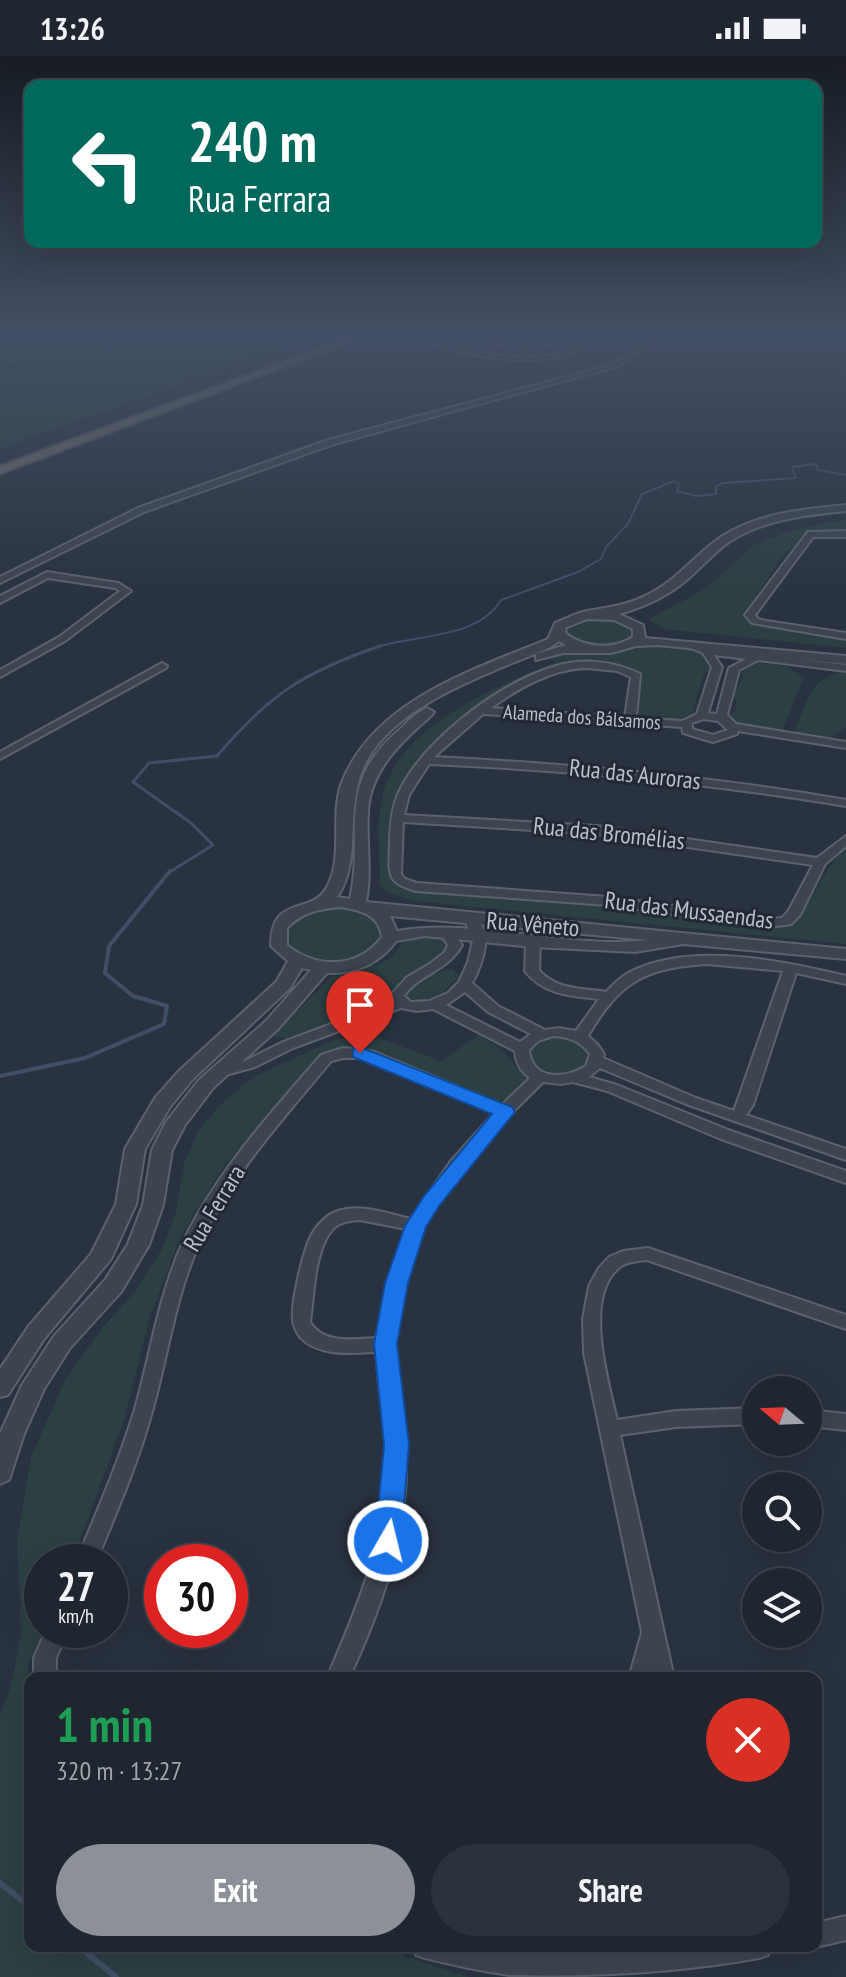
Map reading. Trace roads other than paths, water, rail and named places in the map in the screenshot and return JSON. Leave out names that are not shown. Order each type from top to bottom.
[{"type":"highway","points":[[0,468],[125,421]]},
{"type":"street","points":[[0,572],[86,527],[148,501],[326,439],[400,421]]},
{"type":"street","points":[[0,580],[141,510],[331,442],[403,421]]},
{"type":"street","points":[[846,510],[774,519],[749,528],[719,544],[680,579],[656,594],[629,607],[564,621],[553,641],[427,698],[378,738],[361,760],[348,785],[338,888],[323,903],[296,912],[279,927],[279,946],[297,961],[323,967],[360,963],[385,947],[390,937],[387,921],[364,907],[361,807],[369,779],[392,743],[419,717],[451,696],[561,649],[611,649],[634,642],[689,644],[846,660]]},
{"type":"street","points":[[634,642],[640,633],[634,618],[640,612],[699,578],[742,539],[803,519],[846,510]]},
{"type":"street","points":[[845,633],[755,621],[750,615],[811,534],[846,534]]},
{"type":"street","points":[[0,600],[47,575],[118,586],[126,591],[62,639],[0,674]]},
{"type":"street","points":[[599,614],[678,636],[846,653]]},
{"type":"street","points":[[558,632],[565,641],[582,647]]},
{"type":"street","points":[[689,644],[707,651],[846,668]]},
{"type":"street","points":[[702,716],[717,667],[707,651]]},
{"type":"street","points":[[730,727],[722,716],[734,668],[758,657]]},
{"type":"street","points":[[397,818],[403,794],[423,760],[480,710],[555,669],[570,665],[616,668],[636,676],[630,721]]},
{"type":"street","points":[[0,756],[162,666]]},
{"type":"street","points":[[712,682],[728,684]]},
{"type":"street","points":[[708,697],[725,699]]},
{"type":"street","name":"Alameda dos Bálsamos","points":[[480,710],[685,724],[702,716],[754,733],[840,744]]},
{"type":"street","name":"Alameda dos Bálsamos","points":[[685,724],[687,731],[698,737],[713,739],[730,727]]},
{"type":"street","points":[[840,744],[846,733]]},
{"type":"street","name":"Rua das Auroras","points":[[423,760],[668,777],[846,803]]},
{"type":"street","name":"Rua das Bromélias","points":[[397,818],[597,830],[820,862]]},
{"type":"street","name":"Rua das Mussaendas","points":[[397,818],[395,874],[401,882],[416,887],[608,901],[770,923],[786,921],[795,912],[820,862]]},
{"type":"street","points":[[820,862],[846,840]]},
{"type":"street","name":"Rua Vêneto","points":[[323,903],[641,940]]},
{"type":"street","points":[[447,933],[455,942],[453,952],[445,962],[405,984],[397,996],[401,1003],[412,1007],[434,1004],[465,984],[479,937],[470,918]]},
{"type":"street","name":"Rua Vêneto","points":[[390,937],[425,931],[533,942],[695,939],[846,954]]},
{"type":"street","points":[[533,942],[532,971],[542,983],[561,990],[609,997]]},
{"type":"street","points":[[0,1388],[36,1333],[88,1276],[105,1250],[126,1204],[135,1149],[162,1103],[185,1076],[251,1018],[284,984],[297,961]]},
{"type":"street","points":[[580,1037],[609,997],[633,976],[693,961],[790,970],[846,980]]},
{"type":"street","points":[[0,1473],[23,1408],[48,1363],[78,1322],[113,1286],[138,1245],[153,1205],[162,1150],[185,1108],[218,1072],[272,1025],[323,967]]},
{"type":"street","points":[[737,1118],[745,1105],[790,970]]},
{"type":"street","points":[[465,984],[493,1009],[542,1034]]},
{"type":"street","points":[[218,1072],[250,1064],[288,1045],[401,1003]]},
{"type":"street","points":[[434,1004],[522,1049]]},
{"type":"street","points":[[522,1049],[542,1034],[562,1032],[580,1037],[594,1048],[597,1061]]},
{"type":"street","points":[[522,1049],[524,1064],[540,1076],[576,1078],[612,1088],[713,1130],[846,1177]]},
{"type":"street","name":"Rua Ferrara","points":[[93,1544],[150,1388],[165,1311],[194,1236],[232,1172],[326,1058],[343,1053],[367,1054],[505,1112]]},
{"type":"street","points":[[597,1061],[737,1118],[846,1155]]},
{"type":"street","points":[[576,1078],[586,1074],[597,1061]]},
{"type":"street","points":[[341,1672],[369,1610],[393,1507],[396,1445],[386,1344],[396,1283],[416,1226],[448,1177],[540,1076]]},
{"type":"street","points":[[386,1344],[326,1344],[313,1339],[303,1328],[301,1322],[318,1234],[328,1222],[352,1214],[416,1226]]},
{"type":"street","points":[[662,1672],[591,1338],[599,1282],[604,1270],[616,1259],[631,1254],[655,1256],[846,1322]]},
{"type":"street","points":[[612,1428],[676,1419],[742,1417]]},
{"type":"street","points":[[822,1419],[846,1422]]},
{"type":"street","points":[[642,1672],[653,1630]]},
{"type":"street","points":[[45,1672],[45,1658],[49,1648]]},
{"type":"street","points":[[822,1934],[846,1928]]},
{"type":"street","points":[[447,1952],[472,1959],[559,1972],[644,1968],[688,1953]]},
{"type":"street","points":[[559,1972],[564,1952]]},
{"type":"waterway","points":[[376,648],[461,629],[490,613],[501,600],[578,572],[601,559],[606,547],[628,524],[642,494],[674,481],[679,484],[677,491],[696,496],[716,494],[716,486],[723,483],[796,478],[792,467],[816,464],[818,470],[846,475]]},
{"type":"waterway","points":[[376,648],[380,646]]},
{"type":"waterway","points":[[169,873],[213,845],[191,823],[133,782],[149,763],[217,756],[254,716],[289,688],[329,666],[376,648]]},
{"type":"waterway","points":[[0,1076],[85,1058],[164,1024],[167,1006],[133,996],[105,973],[109,946],[169,873]]},
{"type":"waterway","points":[[0,1883],[24,1902]]},
{"type":"waterway","points":[[85,1952],[116,1977]]}]
